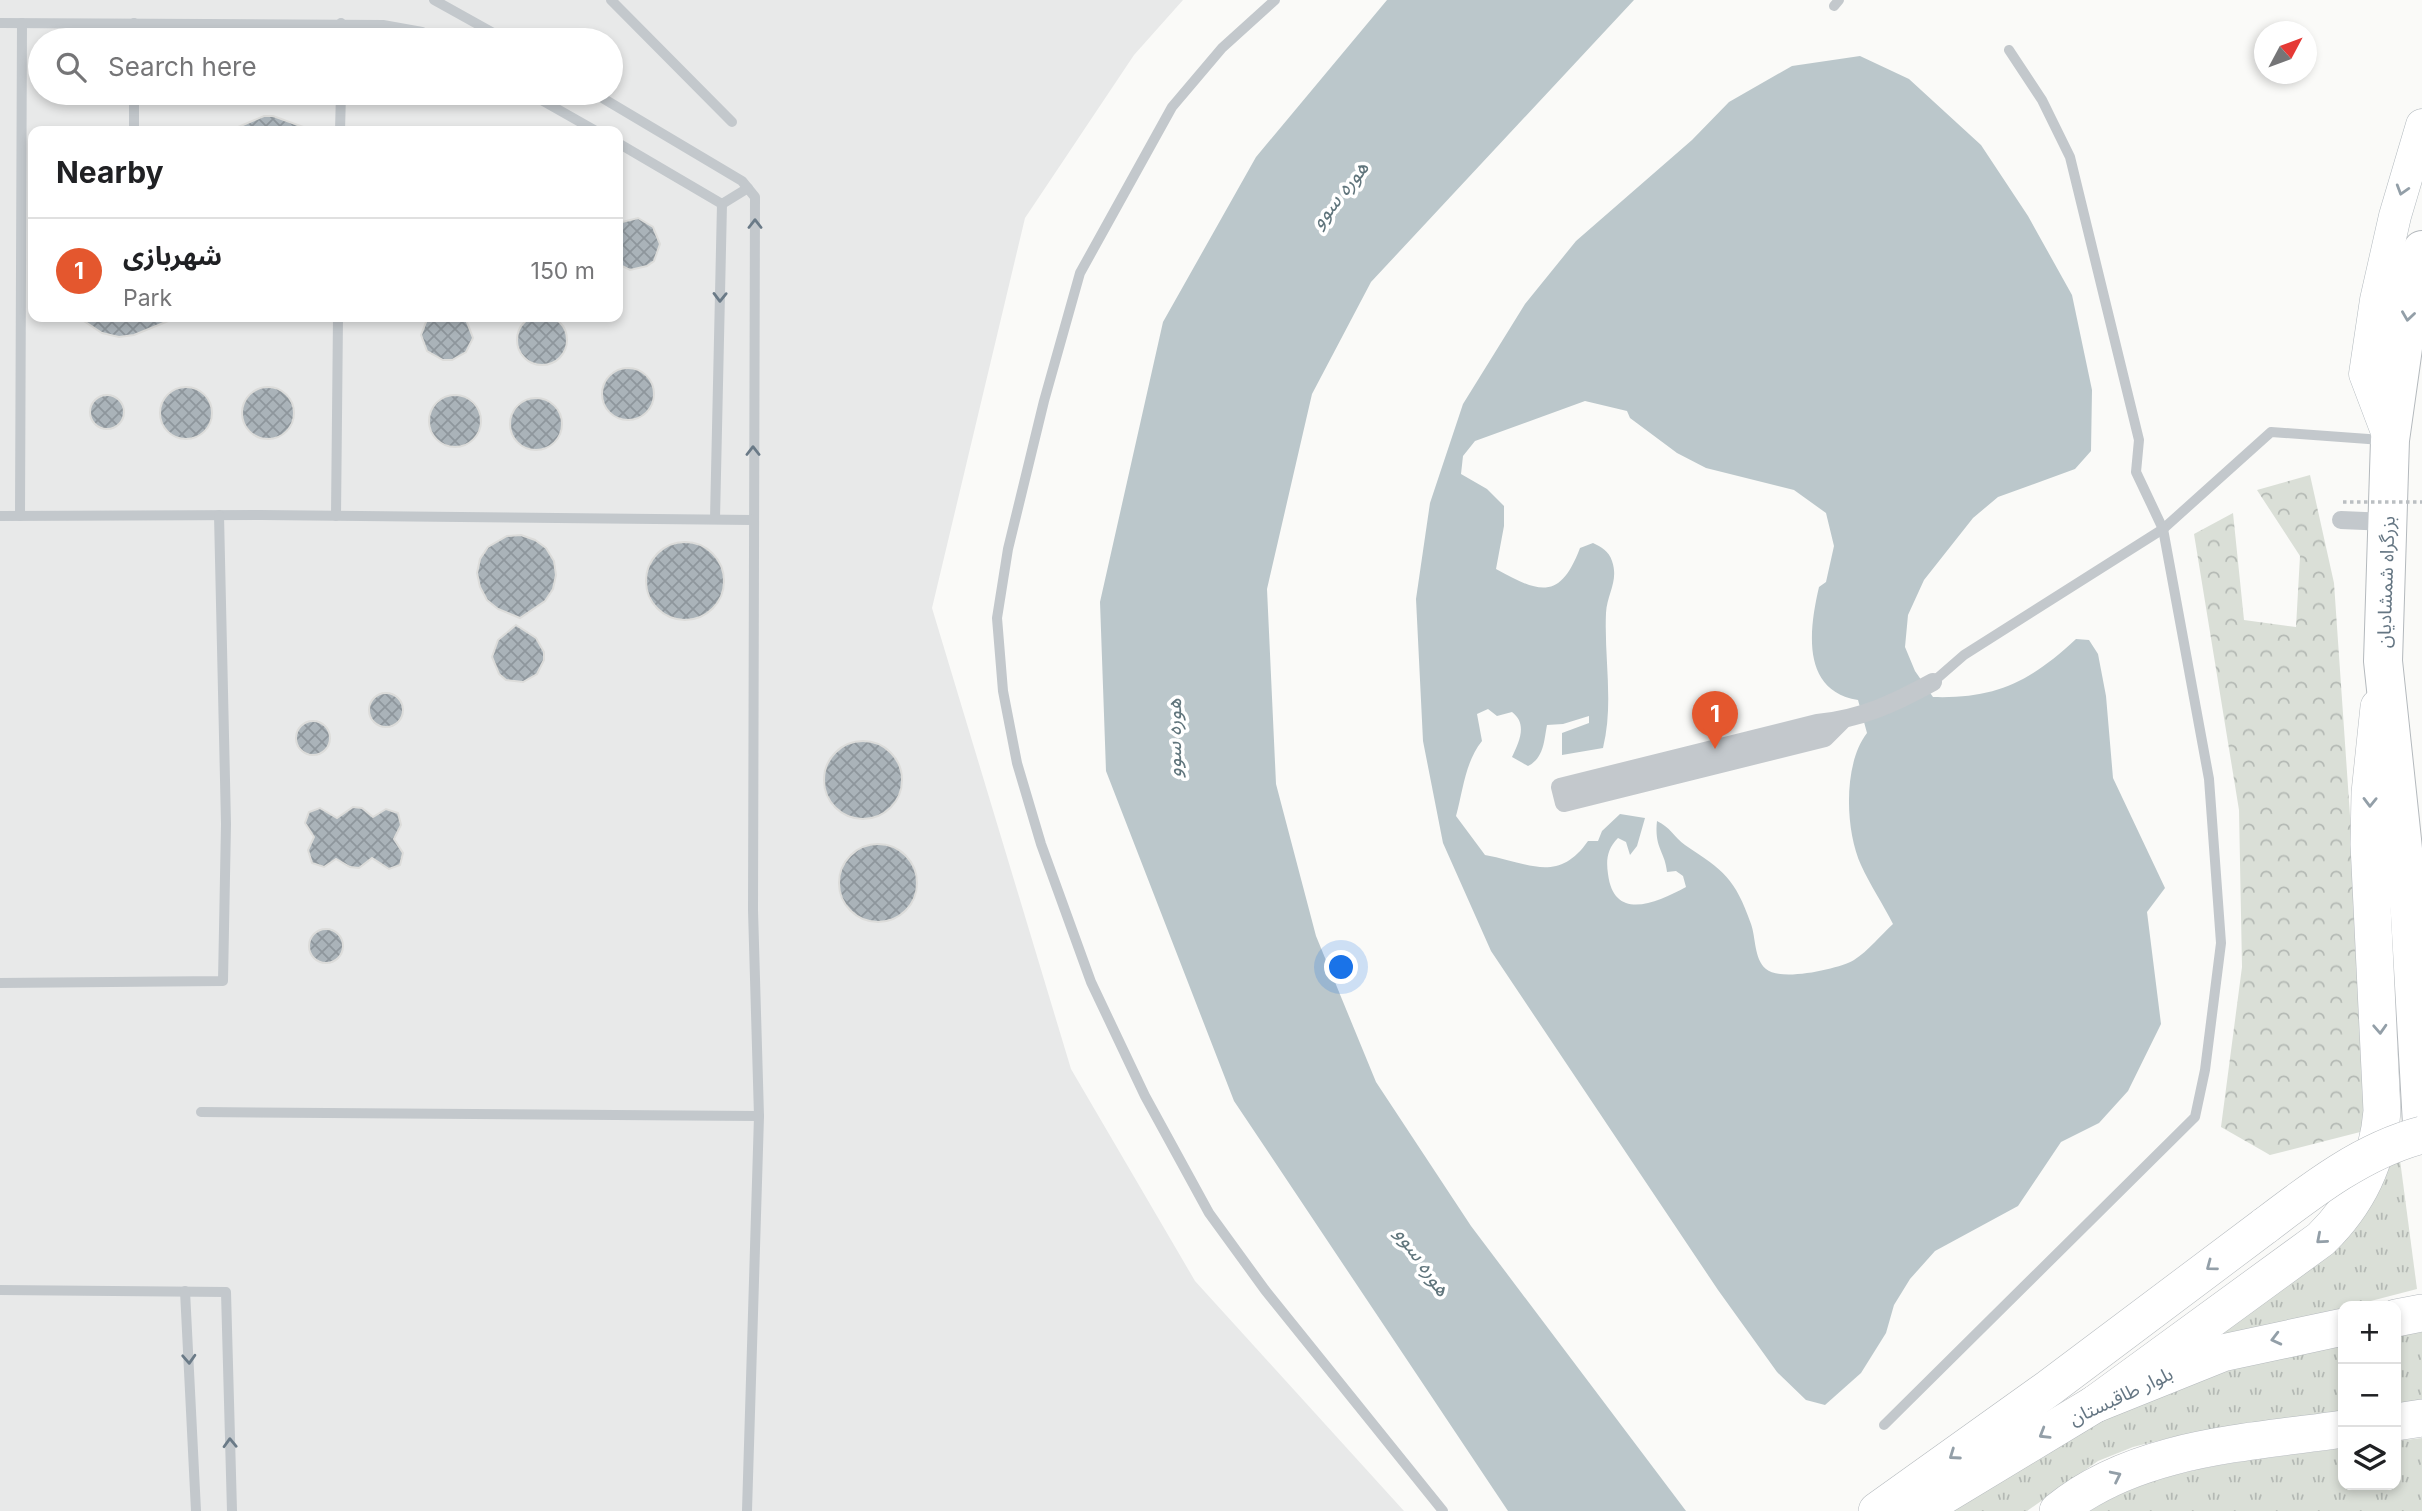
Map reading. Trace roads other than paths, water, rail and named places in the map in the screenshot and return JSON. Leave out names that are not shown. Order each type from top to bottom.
[{"type":"highway","name":"بزرگراه شمشادیان","points":[[2422,250],[2409,305],[2390,440],[2383,661],[2410,915],[2422,1124]]},
{"type":"main road","points":[[2390,440],[2365,374],[2376,300],[2395,216],[2422,125]]},
{"type":"main road","points":[[2095,1404],[2321,1240],[2350,1208],[2365,1178],[2381,1128],[2382,1111],[2370,793],[2383,661]]},
{"type":"main road","points":[[1877,1511],[2049,1388],[2266,1225],[2351,1166],[2393,1145],[2422,1135]]},
{"type":"main road","points":[[2401,1317],[2422,1313]]},
{"type":"main road","name":"بلوار طاقبستان","points":[[1919,1511],[2095,1404],[2222,1353],[2288,1336],[2338,1328]]},
{"type":"main road","points":[[2401,1421],[2422,1418]]},
{"type":"main road","points":[[2058,1511],[2113,1477],[2156,1461],[2338,1430]]},
{"type":"street","points":[[2342,511],[2388,522]]},
{"type":"street","points":[[1843,720],[1825,738],[1564,803],[1560,787],[1817,723],[1843,720],[1889,706],[1933,682]]},
{"type":"lane","points":[[434,0],[484,28]]},
{"type":"lane","points":[[611,0],[732,122]]},
{"type":"lane","points":[[1275,0],[1222,48],[1171,107],[1080,272],[1044,401],[1008,549],[997,618],[1003,691],[1017,762],[1041,844],[1091,982],[1145,1096],[1209,1213],[1265,1290],[1443,1511]]},
{"type":"lane","points":[[0,23],[341,23],[409,28]]},
{"type":"lane","points":[[20,516],[22,23]]},
{"type":"lane","points":[[134,23],[134,28]]},
{"type":"lane","points":[[341,23],[341,28]]},
{"type":"lane","points":[[1884,1425],[2195,1117],[2205,1070],[2221,943],[2209,779],[2163,528],[2136,472],[2139,440],[2070,157],[2042,100],[2009,50]]},
{"type":"lane","points":[[134,105],[134,126]]},
{"type":"lane","points":[[340,126],[341,105]]},
{"type":"lane","points":[[550,105],[587,126]]},
{"type":"lane","points":[[614,105],[742,181],[755,197],[753,910],[759,1116],[747,1511]]},
{"type":"lane","points":[[623,146],[722,204]]},
{"type":"lane","points":[[21,177],[28,177]]},
{"type":"lane","points":[[722,204],[748,188]]},
{"type":"lane","points":[[715,519],[722,204]]},
{"type":"lane","points":[[336,516],[338,322]]},
{"type":"lane","points":[[1933,682],[1964,655],[2163,528],[2271,432],[2390,440]]},
{"type":"lane","points":[[0,516],[219,515],[752,520]]},
{"type":"lane","points":[[0,983],[223,981],[226,824],[219,515]]},
{"type":"lane","points":[[201,1112],[759,1116]]},
{"type":"lane","points":[[0,1290],[226,1292],[232,1511]]},
{"type":"lane","points":[[185,1291],[196,1511]]},
{"type":"water","name":"هوره سوو","points":[[1387,0],[1634,0],[1371,282],[1312,394],[1267,589],[1276,784],[1316,936],[1376,1082],[1471,1226],[1686,1511],[1508,1511],[1234,1101],[1106,771],[1100,602],[1163,322],[1256,157]]},
{"type":"water","points":[[1860,56],[1909,79],[1981,145],[2028,216],[2072,295],[2092,390],[2091,451],[2075,469],[1998,497],[1973,518],[1924,580],[1908,615],[1905,647],[1915,671],[1933,697],[1955,697],[1994,691],[2011,684],[2044,666],[2076,639],[2089,640],[2098,654],[2106,696],[2113,778],[2165,888],[2147,912],[2161,1024],[2128,1091],[2099,1123],[2061,1142],[2018,1206],[1935,1251],[1910,1279],[1894,1305],[1886,1333],[1861,1373],[1825,1405],[1806,1400],[1777,1372],[1718,1290],[1491,951],[1443,843],[1423,741],[1416,599],[1430,503],[1463,404],[1525,304],[1576,241],[1692,140],[1729,102],[1792,66]],"holes":[[[1585,401],[1627,411],[1630,418],[1677,453],[1706,468],[1794,490],[1826,513],[1834,546],[1826,582],[1819,587],[1815,604],[1813,656],[1826,685],[1840,694],[1858,700],[1867,733],[1859,746],[1850,779],[1852,834],[1861,865],[1893,924],[1864,952],[1846,964],[1796,974],[1773,973],[1766,969],[1759,960],[1745,908],[1727,877],[1657,821],[1658,843],[1667,872],[1676,871],[1683,876],[1686,887],[1650,903],[1638,904],[1618,899],[1612,889],[1607,859],[1618,838],[1626,842],[1630,855],[1637,846],[1645,818],[1620,814],[1602,831],[1598,841],[1588,841],[1577,854],[1565,862],[1542,867],[1485,855],[1456,816],[1468,767],[1482,741],[1477,714],[1488,709],[1497,716],[1512,712],[1517,717],[1521,733],[1512,757],[1528,766],[1540,754],[1547,725],[1563,724],[1589,716],[1589,723],[1562,733],[1562,755],[1603,748],[1608,714],[1606,613],[1614,575],[1609,555],[1593,543],[1580,548],[1564,577],[1547,587],[1524,583],[1496,569],[1504,526],[1504,506],[1487,489],[1461,474],[1463,456],[1475,441]]]},
{"type":"place","name":"شهربازی","points":[[1715,749]]}]
